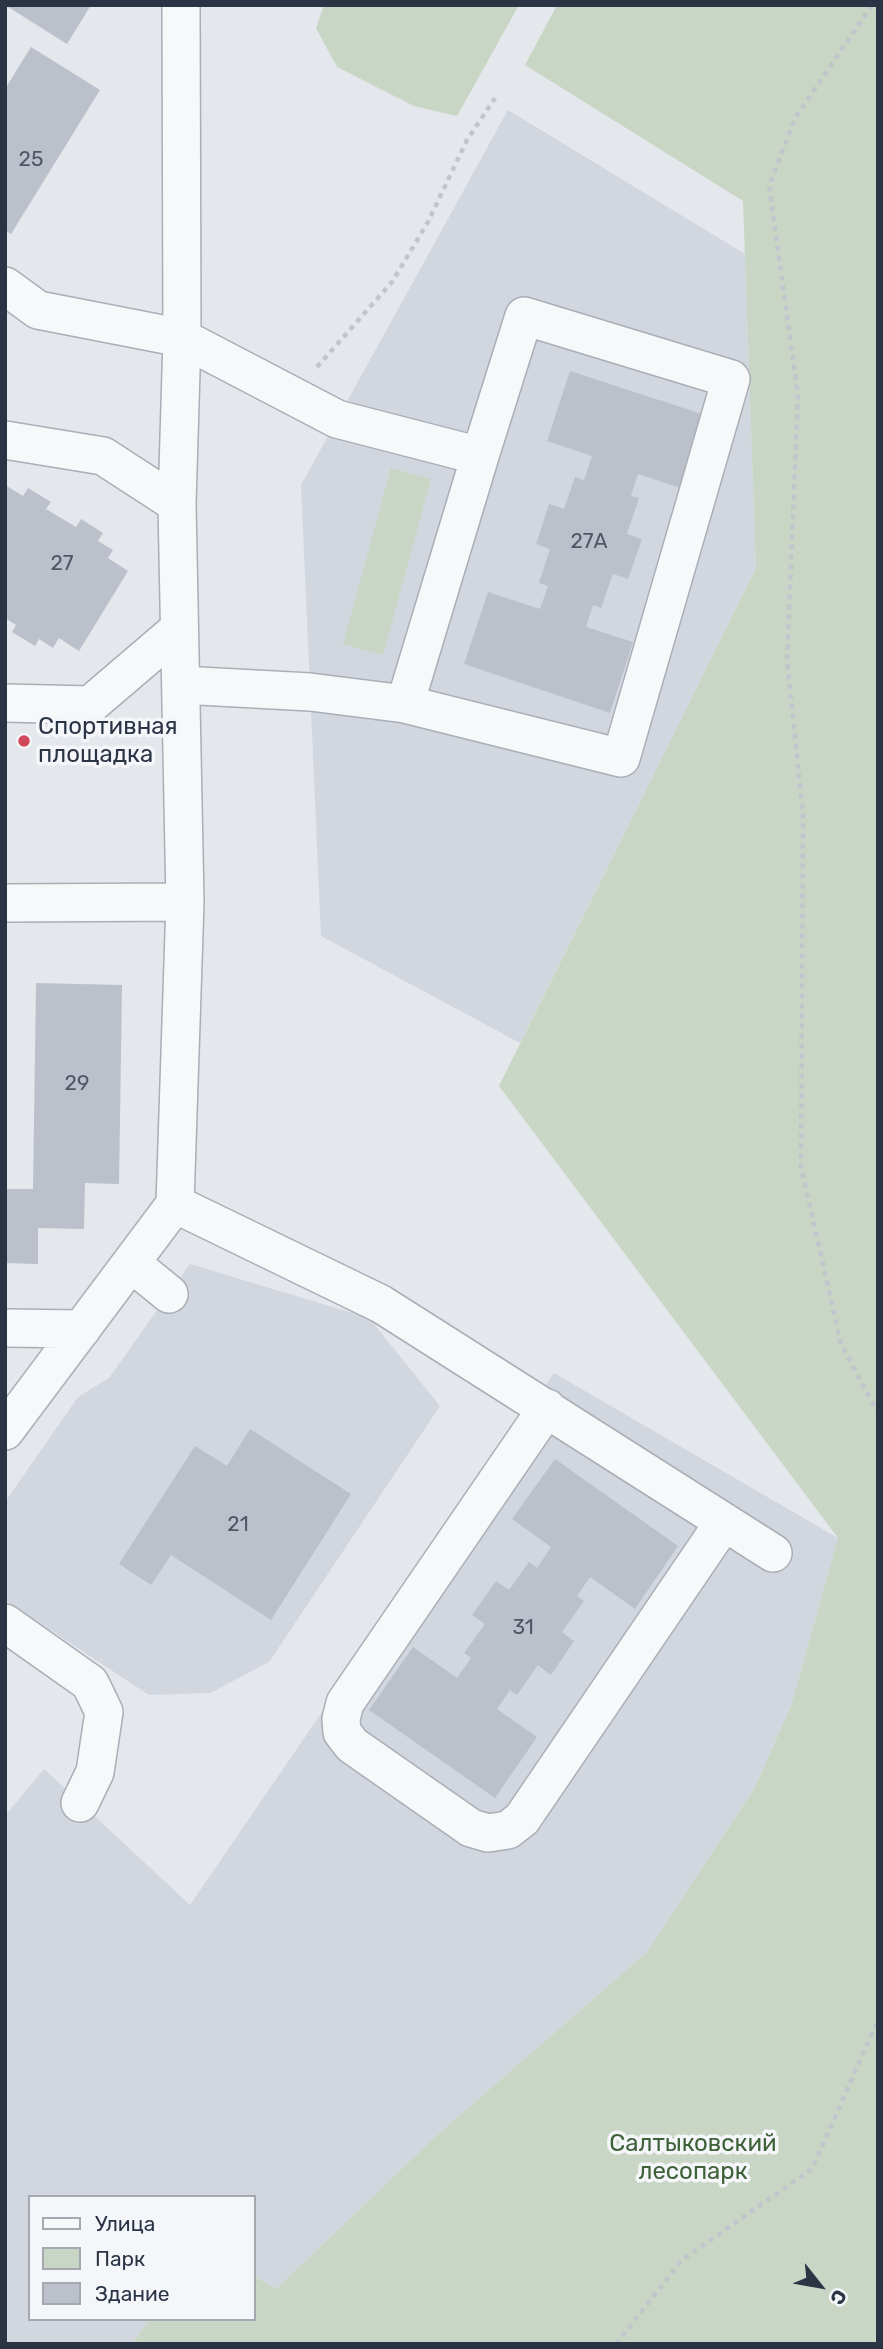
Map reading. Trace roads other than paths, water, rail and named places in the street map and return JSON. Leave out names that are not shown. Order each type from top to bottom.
[{"type":"lane","points":[[5,1431],[175,1204],[185,902],[177,504],[182,338],[181,5]]},
{"type":"lane","points":[[5,286],[38,310],[182,338],[337,419],[480,456]]},
{"type":"lane","points":[[181,685],[310,692],[405,704],[621,758],[731,379],[524,316],[405,704]]},
{"type":"lane","points":[[5,440],[103,456],[177,504]]},
{"type":"lane","points":[[5,703],[90,705],[179,629]]},
{"type":"lane","points":[[5,903],[185,902]]},
{"type":"lane","points":[[175,1204],[381,1304],[773,1553]]},
{"type":"lane","points":[[131,1264],[169,1294]]},
{"type":"lane","points":[[5,1328],[82,1329]]},
{"type":"lane","points":[[547,1408],[345,1703],[341,1719],[342,1732],[352,1745],[471,1828],[488,1833],[508,1830],[522,1819],[724,1522]]},
{"type":"lane","points":[[5,1623],[97,1674],[103,1712],[94,1772],[80,1803]]},
{"type":"place","name":"Спортивная площадка","points":[[24,741]]},
{"type":"park label","name":"Салтыковский лесопарк","points":[[693,2158]]}]
